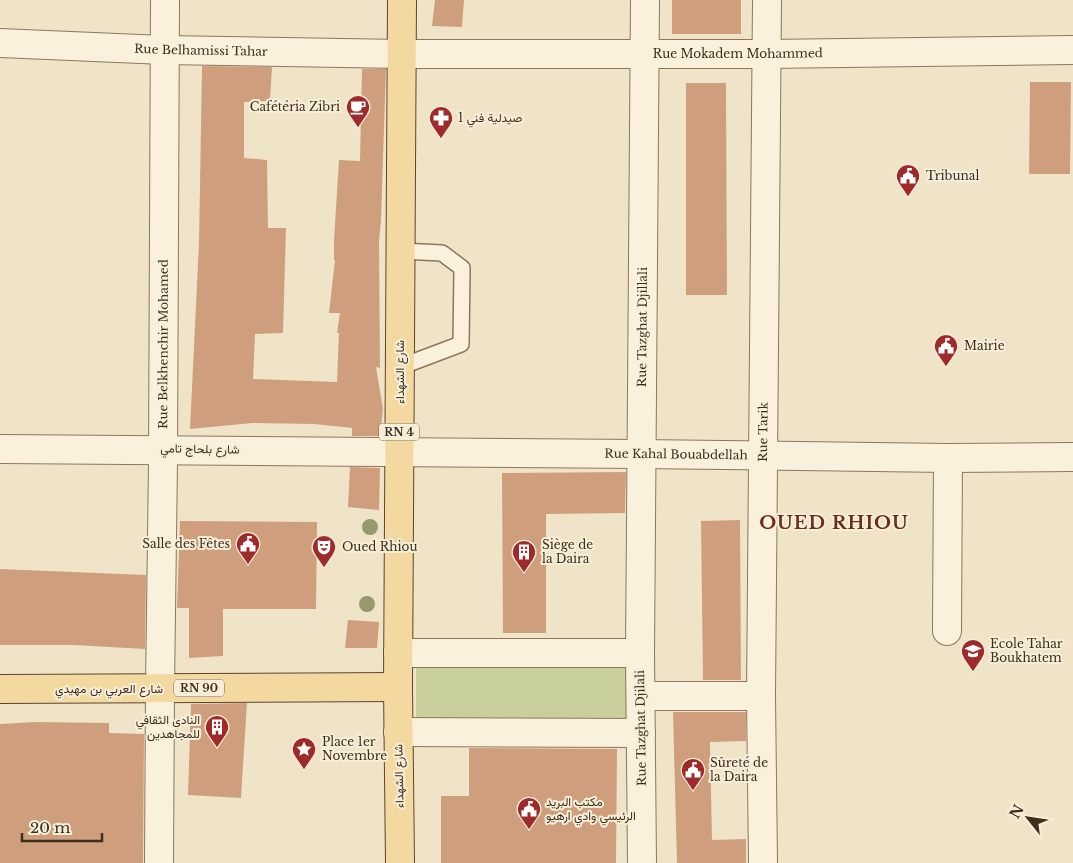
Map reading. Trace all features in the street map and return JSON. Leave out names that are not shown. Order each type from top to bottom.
[{"type":"main road","name":"شارع الشهداء","points":[[400,863],[398,653],[402,0]]},
{"type":"main road","name":"شارع العربي بن مهيدي","points":[[0,689],[398,687]]},
{"type":"street","name":"Rue Belkhenchir Mohamed","points":[[160,863],[160,689],[164,449],[165,0]]},
{"type":"street","name":"Rue Tazghat Djillali","points":[[640,653],[645,0]]},
{"type":"street","name":"Rue Tarik","points":[[763,863],[761,696],[767,0]]},
{"type":"street","name":"Rue Belhamissi Tahar","points":[[0,43],[164,50],[402,54]]},
{"type":"street","name":"Rue Mokadem Mohammed","points":[[402,54],[766,54],[1073,50]]},
{"type":"street","name":"شارع بلحاج تامي","points":[[0,449],[399,452]]},
{"type":"street","name":"Rue Kahal Bouabdellah","points":[[399,452],[948,458],[1073,457]]},
{"type":"street","points":[[947,632],[948,458]]},
{"type":"street","points":[[398,653],[640,653]]},
{"type":"street","name":"Rue Tazghat Djilali","points":[[640,653],[642,863]]},
{"type":"street","points":[[641,696],[761,696]]},
{"type":"street","points":[[398,732],[641,734]]},
{"type":"lane","points":[[400,367],[461,344],[462,268],[442,253],[401,251]]},
{"type":"green space","points":[[416,664],[627,665],[627,720],[416,720]]},
{"type":"building","points":[[435,0],[464,0],[462,27],[432,26]]},
{"type":"building","points":[[672,0],[741,0],[741,34],[672,34]]},
{"type":"building","points":[[202,66],[272,67],[270,101],[244,102],[244,158],[267,160],[268,228],[286,228],[283,333],[255,334],[253,379],[337,382],[339,333],[337,333],[340,313],[329,313],[335,260],[334,240],[339,160],[360,161],[362,69],[386,69],[379,241],[380,368],[376,367],[383,409],[380,436],[352,436],[352,428],[314,424],[252,423],[190,429],[199,243]]},
{"type":"building","points":[[1030,82],[1071,82],[1070,174],[1029,174]]},
{"type":"building","points":[[686,83],[726,83],[727,295],[686,295]]},
{"type":"building","points":[[350,467],[380,468],[379,510],[348,507]]},
{"type":"building","name":"Siège de la Daira","points":[[626,472],[625,513],[546,514],[546,633],[503,633],[502,473]]},
{"type":"building","points":[[740,520],[741,680],[703,680],[701,521]]},
{"type":"building","name":"Salle des Fêtes","points":[[180,521],[317,522],[316,609],[223,609],[223,656],[189,658],[189,608],[177,608]]},
{"type":"building","points":[[0,569],[146,575],[145,649],[74,645],[0,645]]},
{"type":"building","points":[[348,620],[379,622],[377,648],[345,648]]},
{"type":"building","name":"النادي الثقافي للمجاهدين","points":[[247,703],[241,798],[188,795],[191,704]]},
{"type":"building","name":"Sûreté de la Daira","points":[[673,712],[746,712],[746,741],[710,742],[712,840],[746,839],[746,863],[677,863]]},
{"type":"building","points":[[35,722],[109,723],[109,733],[144,734],[143,863],[0,863],[0,724]]},
{"type":"building","name":"مكتب البريد الرئيسي وادي ارهيو","points":[[469,748],[617,749],[616,863],[441,863],[441,796],[469,796]]},
{"type":"place","name":"Cafétéria Zibri","points":[[358,128]]},
{"type":"place","name":"صيدلية فني 1","points":[[441,139]]},
{"type":"place","name":"Tribunal","points":[[908,197]]},
{"type":"place","name":"Mairie","points":[[946,367]]},
{"type":"place","name":"Salle des Fêtes","points":[[248,565]]},
{"type":"place","name":"Oued Rhiou","points":[[324,568]]},
{"type":"place","name":"Siège de la Daira","points":[[524,573]]},
{"type":"place","name":"Ecole Tahar Boukhatem","points":[[973,672]]},
{"type":"place","name":"النادي الثقافي للمجاهدين","points":[[217,748]]},
{"type":"place","name":"Place 1er Novembre","points":[[304,770]]},
{"type":"place","name":"Sûreté de la Daira","points":[[693,791]]},
{"type":"place","name":"مكتب البريد الرئيسي وادي ارهيو","points":[[529,830]]},
{"type":"district","name":"OUED RHIOU","points":[[834,523]]}]
